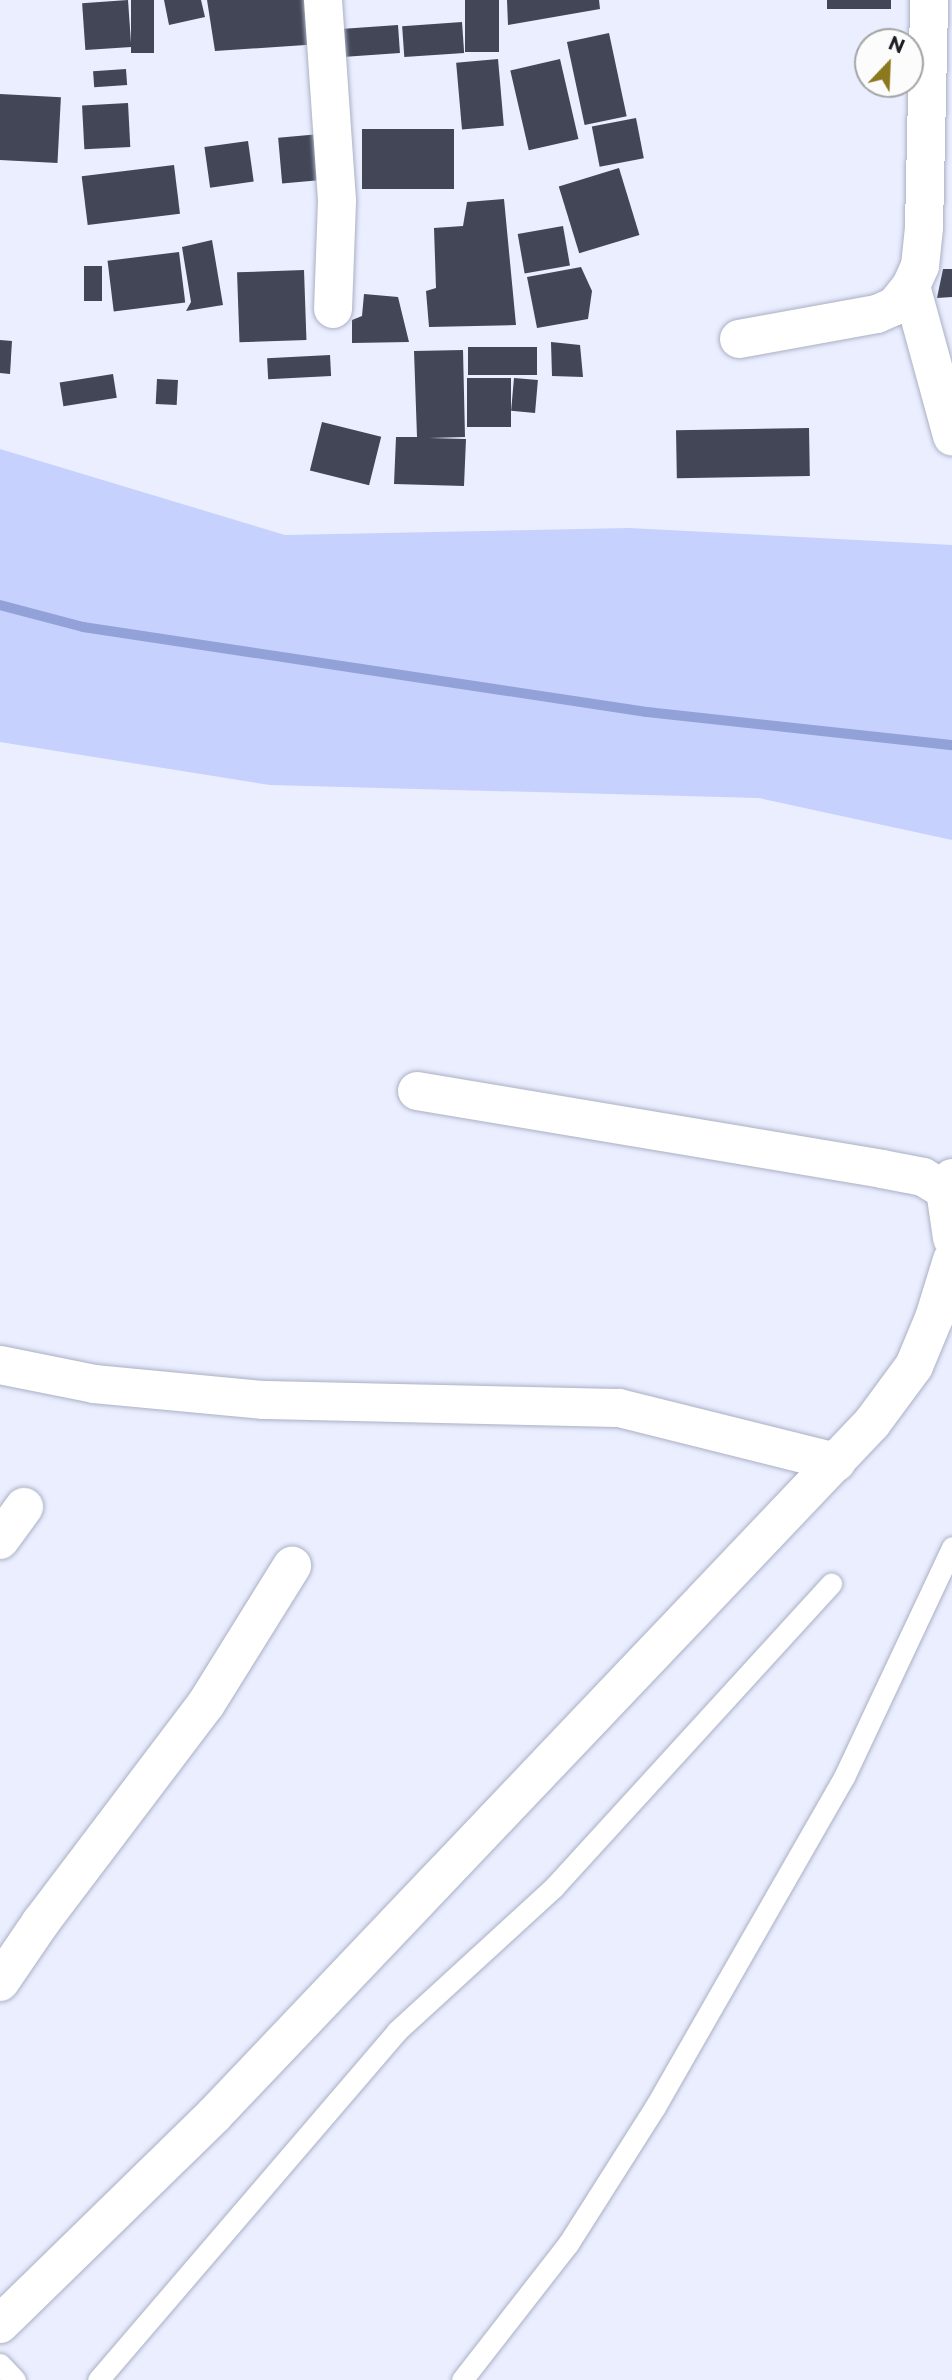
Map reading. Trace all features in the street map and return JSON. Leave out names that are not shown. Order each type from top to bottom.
[{"type":"street","points":[[323,0],[337,201],[333,309]]},
{"type":"street","points":[[739,339],[877,314],[895,306],[911,286],[920,266],[940,92],[929,0]]},
{"type":"street","points":[[911,286],[952,436]]},
{"type":"street","points":[[417,1091],[923,1177],[948,1184],[952,1238]]},
{"type":"street","points":[[0,2324],[214,2115],[872,1423],[914,1366],[934,1318],[952,1260]]},
{"type":"street","points":[[0,1365],[94,1384],[264,1400],[619,1408],[836,1462]]},
{"type":"street","points":[[0,1540],[24,1507]]},
{"type":"street","points":[[0,1982],[206,1704],[292,1566]]},
{"type":"lane","points":[[462,2380],[568,2244],[655,2107],[844,1777],[952,1547]]},
{"type":"lane","points":[[98,2380],[397,2031],[554,1887],[831,1584]]},
{"type":"lane","points":[[0,2364],[15,2380]]},
{"type":"shaded area","points":[[0,449],[285,535],[629,528],[952,545],[952,840],[759,798],[270,785],[0,742]]},
{"type":"building","points":[[128,0],[131,47],[85,50],[82,3]]},
{"type":"building","points":[[131,0],[154,0],[154,53],[131,53]]},
{"type":"building","points":[[164,0],[201,0],[205,17],[169,25]]},
{"type":"building","points":[[207,0],[314,0],[320,44],[215,51]]},
{"type":"building","points":[[465,0],[499,0],[499,52],[465,52]]},
{"type":"building","points":[[507,0],[599,0],[600,9],[508,25]]},
{"type":"building","points":[[827,0],[891,0],[891,9],[827,9]]},
{"type":"building","points":[[462,22],[464,53],[404,57],[402,26]]},
{"type":"building","points":[[398,25],[400,53],[339,57],[337,29]]},
{"type":"building","points":[[609,33],[627,116],[585,125],[567,42]]},
{"type":"building","points":[[498,59],[504,126],[462,129],[456,63]]},
{"type":"building","points":[[560,59],[578,139],[529,150],[510,70]]},
{"type":"building","points":[[126,69],[127,85],[94,87],[93,71]]},
{"type":"building","points":[[0,94],[61,97],[57,163],[0,160]]},
{"type":"building","points":[[128,103],[130,147],[84,149],[82,105]]},
{"type":"building","points":[[636,118],[644,158],[600,167],[592,127]]},
{"type":"building","points":[[362,129],[454,129],[454,189],[362,189]]},
{"type":"building","points":[[320,134],[324,180],[282,183],[278,138]]},
{"type":"building","points":[[248,141],[254,182],[210,188],[204,147]]},
{"type":"building","points":[[174,165],[180,214],[88,225],[82,176]]},
{"type":"building","points":[[619,168],[639,235],[579,253],[559,186]]},
{"type":"building","points":[[504,199],[516,325],[429,327],[426,291],[436,288],[434,228],[463,226],[467,202]]},
{"type":"building","points":[[563,226],[570,265],[525,273],[518,234]]},
{"type":"building","points":[[212,240],[223,305],[186,311],[191,302],[182,247]]},
{"type":"building","points":[[179,252],[185,303],[114,311],[108,261]]},
{"type":"building","points":[[84,266],[102,266],[102,301],[84,301]]},
{"type":"building","points":[[581,267],[592,291],[588,319],[537,328],[527,277]]},
{"type":"building","points":[[943,269],[952,269],[952,297],[937,298]]},
{"type":"building","points":[[304,270],[306,340],[239,342],[237,272]]},
{"type":"building","points":[[364,294],[398,297],[409,342],[352,343],[352,320],[362,316]]},
{"type":"building","points":[[0,340],[12,341],[10,374],[0,373]]},
{"type":"building","points":[[551,342],[580,345],[583,377],[552,376]]},
{"type":"building","points":[[468,347],[537,347],[537,375],[468,375]]},
{"type":"building","points":[[463,350],[465,437],[429,438],[466,439],[464,486],[394,484],[396,437],[417,437],[414,351]]},
{"type":"building","points":[[330,355],[331,376],[268,379],[267,358]]},
{"type":"building","points":[[113,374],[117,398],[63,406],[60,382]]},
{"type":"building","points":[[467,378],[511,378],[511,427],[467,427]]},
{"type":"building","points":[[514,378],[538,380],[535,413],[511,411]]},
{"type":"building","points":[[157,379],[178,380],[177,405],[156,404]]},
{"type":"building","points":[[322,422],[381,437],[369,485],[310,471]]},
{"type":"building","points":[[809,428],[810,476],[677,478],[676,430]]},
{"type":"waterway","points":[[0,605],[83,627],[647,712],[952,745]]}]
